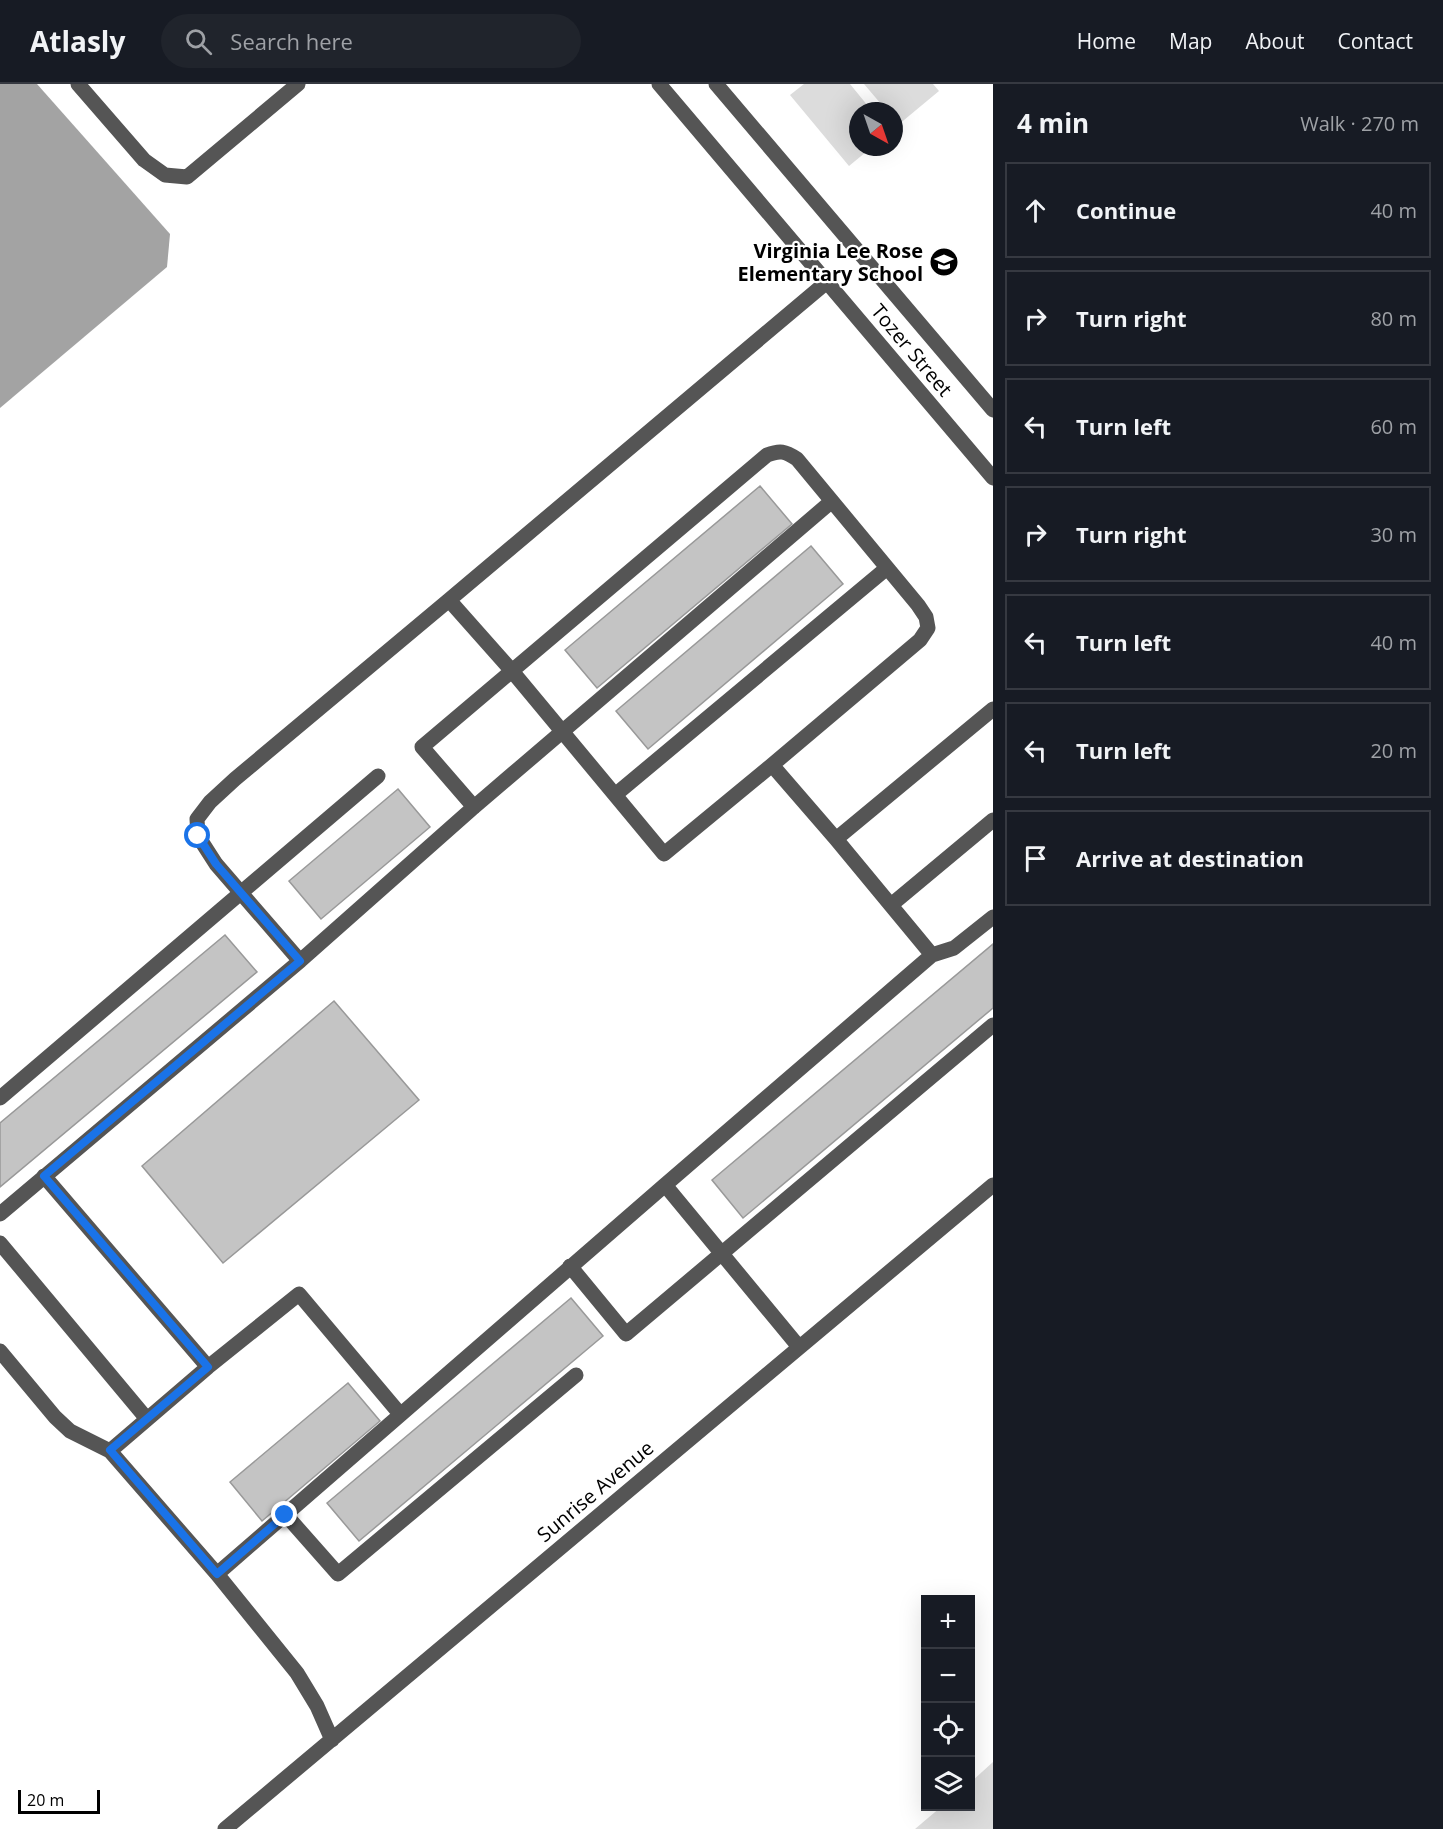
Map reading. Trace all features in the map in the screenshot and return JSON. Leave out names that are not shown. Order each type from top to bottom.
[{"type":"street","points":[[78,84],[144,160],[165,175],[187,177],[298,84]]},
{"type":"street","name":"Tozer Street","points":[[659,84],[993,478]]},
{"type":"street","name":"Tozer Street","points":[[716,84],[993,410]]},
{"type":"street","points":[[300,961],[216,864],[198,836],[197,819],[210,802],[828,282]]},
{"type":"street","points":[[449,600],[512,671],[664,854],[920,640],[928,628],[926,617],[918,605],[797,459],[779,450],[767,455],[512,671],[422,747],[474,807]]},
{"type":"street","points":[[0,1214],[300,961],[474,807],[832,501]]},
{"type":"street","points":[[615,795],[887,568]]},
{"type":"street","points":[[836,839],[993,709]]},
{"type":"street","points":[[772,765],[932,955]]},
{"type":"street","points":[[0,1098],[378,776]]},
{"type":"street","points":[[891,905],[993,820]]},
{"type":"street","points":[[217,1574],[570,1266],[932,955],[954,948],[993,917]]},
{"type":"street","points":[[570,1266],[626,1334],[993,1025]]},
{"type":"street","points":[[44,1176],[208,1367]]},
{"type":"street","points":[[665,1185],[798,1347]]},
{"type":"street","name":"Sunrise Avenue","points":[[225,1829],[993,1185]]},
{"type":"street","points":[[0,1243],[147,1419]]},
{"type":"street","points":[[110,1450],[299,1294],[400,1414]]},
{"type":"street","points":[[0,1351],[70,1431],[110,1450],[217,1574],[297,1673],[317,1706],[332,1740]]},
{"type":"street","points":[[285,1515],[338,1574],[576,1375]]},
{"type":"shaded area","points":[[0,84],[37,84],[170,234],[167,267],[0,408]]},
{"type":"shaded area","points":[[804,84],[850,84],[865,102],[849,102],[849,156],[861,156],[849,166],[790,95]]},
{"type":"shaded area","points":[[864,84],[933,84],[939,91],[903,121],[903,102],[879,102]]},
{"type":"shaded area","points":[[993,1762],[993,1829],[915,1829],[936,1811],[975,1811],[975,1778]]},
{"type":"building","points":[[760,486],[792,524],[597,688],[565,650]]},
{"type":"building","points":[[811,546],[843,584],[648,749],[616,711]]},
{"type":"building","points":[[398,789],[430,827],[321,919],[289,881]]},
{"type":"building","points":[[225,935],[257,972],[0,1187],[0,1123]]},
{"type":"building","points":[[993,944],[993,1008],[743,1218],[712,1180]]},
{"type":"building","points":[[334,1001],[419,1100],[223,1263],[142,1166]]},
{"type":"building","points":[[571,1298],[603,1336],[359,1541],[327,1503]]},
{"type":"building","points":[[348,1383],[380,1421],[262,1521],[230,1482]]},
{"type":"place","name":"Virginia Lee Rose Elementary School","points":[[944,262]]},
{"type":"route","points":[[198,836],[216,864],[300,961],[44,1176],[208,1367],[110,1450],[217,1574],[285,1515]]}]
